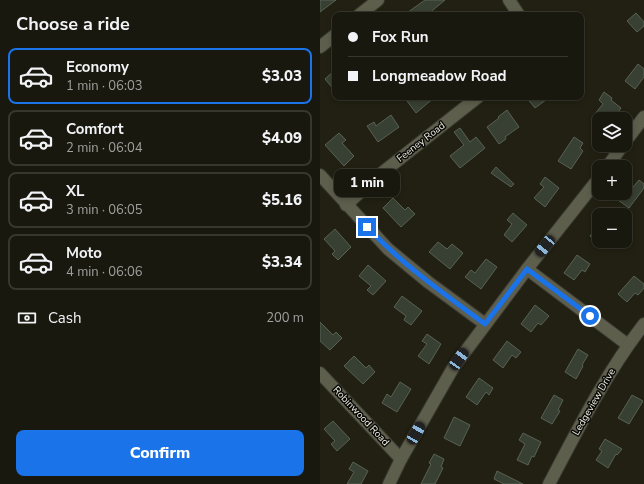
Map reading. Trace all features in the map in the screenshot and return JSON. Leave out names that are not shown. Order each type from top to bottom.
[{"type":"street","points":[[363,12],[378,0]]},
{"type":"street","points":[[509,0],[517,12]]},
{"type":"street","points":[[320,47],[332,37]]},
{"type":"street","name":"Feeney Road","points":[[346,205],[378,176],[474,100]]},
{"type":"street","points":[[632,133],[644,117]]},
{"type":"street","points":[[320,175],[388,249],[428,282],[485,324]]},
{"type":"street","points":[[388,484],[453,368],[527,269],[592,187]]},
{"type":"street","points":[[527,269],[628,345]]},
{"type":"street","name":"Ledgeview Drive","points":[[549,484],[594,398],[628,345],[644,324]]},
{"type":"street","name":"Robinwood Road","points":[[320,373],[401,459]]},
{"type":"building","points":[[320,0],[336,0],[320,12]]},
{"type":"building","points":[[425,0],[445,0],[431,12],[408,12]]},
{"type":"building","points":[[636,13],[644,22],[644,26],[637,32],[627,21]]},
{"type":"building","points":[[638,64],[644,69],[644,77],[635,89],[625,81]]},
{"type":"building","points":[[332,73],[332,87],[325,79]]},
{"type":"building","points":[[604,92],[621,108],[618,112],[596,112],[603,104],[599,100]]},
{"type":"building","points":[[406,100],[431,100],[416,113]]},
{"type":"building","points":[[528,100],[546,100],[535,108]]},
{"type":"building","points":[[507,110],[519,127],[505,137],[506,139],[499,144],[487,127]]},
{"type":"building","points":[[391,115],[399,127],[378,142],[367,126],[374,122],[376,126]]},
{"type":"building","points":[[460,128],[470,142],[476,137],[485,148],[460,168],[450,156],[464,145],[454,132]]},
{"type":"building","points":[[339,133],[346,140],[342,143],[354,156],[344,166],[325,145]]},
{"type":"building","points":[[574,137],[583,143],[580,148],[583,151],[571,169],[558,161]]},
{"type":"building","points":[[496,167],[514,184],[511,187],[491,173]]},
{"type":"building","points":[[545,177],[559,188],[545,207],[534,198],[544,187],[540,184]]},
{"type":"building","points":[[639,180],[644,184],[644,188],[629,208],[618,200],[632,200],[633,187]]},
{"type":"building","points":[[393,198],[405,210],[408,207],[415,214],[401,227],[383,208]]},
{"type":"building","points":[[513,213],[527,225],[512,242],[504,235],[512,224],[507,220]]},
{"type":"building","points":[[335,229],[351,247],[338,260],[332,254],[335,251],[324,239]]},
{"type":"building","points":[[438,242],[447,249],[452,244],[463,253],[450,269],[429,252]]},
{"type":"building","points":[[577,255],[590,264],[585,272],[582,270],[574,280],[564,273]]},
{"type":"building","points":[[486,259],[497,267],[481,289],[465,277],[471,270],[475,273]]},
{"type":"building","points":[[368,265],[386,281],[373,295],[367,290],[371,286],[359,276]]},
{"type":"building","points":[[634,276],[644,284],[644,288],[638,295],[635,293],[627,302],[618,294]]},
{"type":"building","points":[[402,296],[422,311],[411,325],[404,320],[406,316],[394,307]]},
{"type":"building","points":[[535,305],[549,316],[541,325],[538,323],[531,332],[521,324]]},
{"type":"building","points":[[320,322],[333,335],[336,332],[342,338],[330,350],[320,341]]},
{"type":"building","points":[[427,334],[441,344],[429,364],[418,356],[427,344],[422,341]]},
{"type":"building","points":[[507,341],[521,352],[516,358],[512,355],[503,368],[493,360]]},
{"type":"building","points":[[578,349],[588,355],[576,379],[565,372]]},
{"type":"building","points":[[354,356],[366,368],[369,365],[375,372],[363,384],[344,366]]},
{"type":"building","points":[[479,378],[493,388],[489,395],[486,392],[477,405],[466,397]]},
{"type":"building","points":[[400,382],[411,389],[397,412],[382,403],[387,394],[391,397]]},
{"type":"building","points":[[554,395],[563,400],[558,410],[560,411],[552,424],[541,418]]},
{"type":"building","points":[[632,395],[643,401],[629,424],[618,418]]},
{"type":"building","points":[[454,417],[470,425],[460,446],[444,438]]},
{"type":"building","points":[[333,421],[350,439],[337,451],[331,444],[335,441],[324,429]]},
{"type":"building","points":[[523,433],[541,442],[534,457],[532,456],[528,465],[517,460],[525,444],[519,440]]},
{"type":"building","points":[[605,439],[622,449],[617,455],[616,454],[608,468],[596,460],[602,451],[599,449]]},
{"type":"building","points":[[434,454],[444,459],[441,467],[443,468],[435,484],[421,484],[431,464],[429,463]]},
{"type":"building","points":[[353,462],[368,471],[361,484],[347,484],[354,472],[349,469]]},
{"type":"building","points":[[497,471],[523,484],[504,484],[494,479]]},
{"type":"route","points":[[367,227],[388,249],[428,282],[485,324],[527,269],[590,316]]}]
